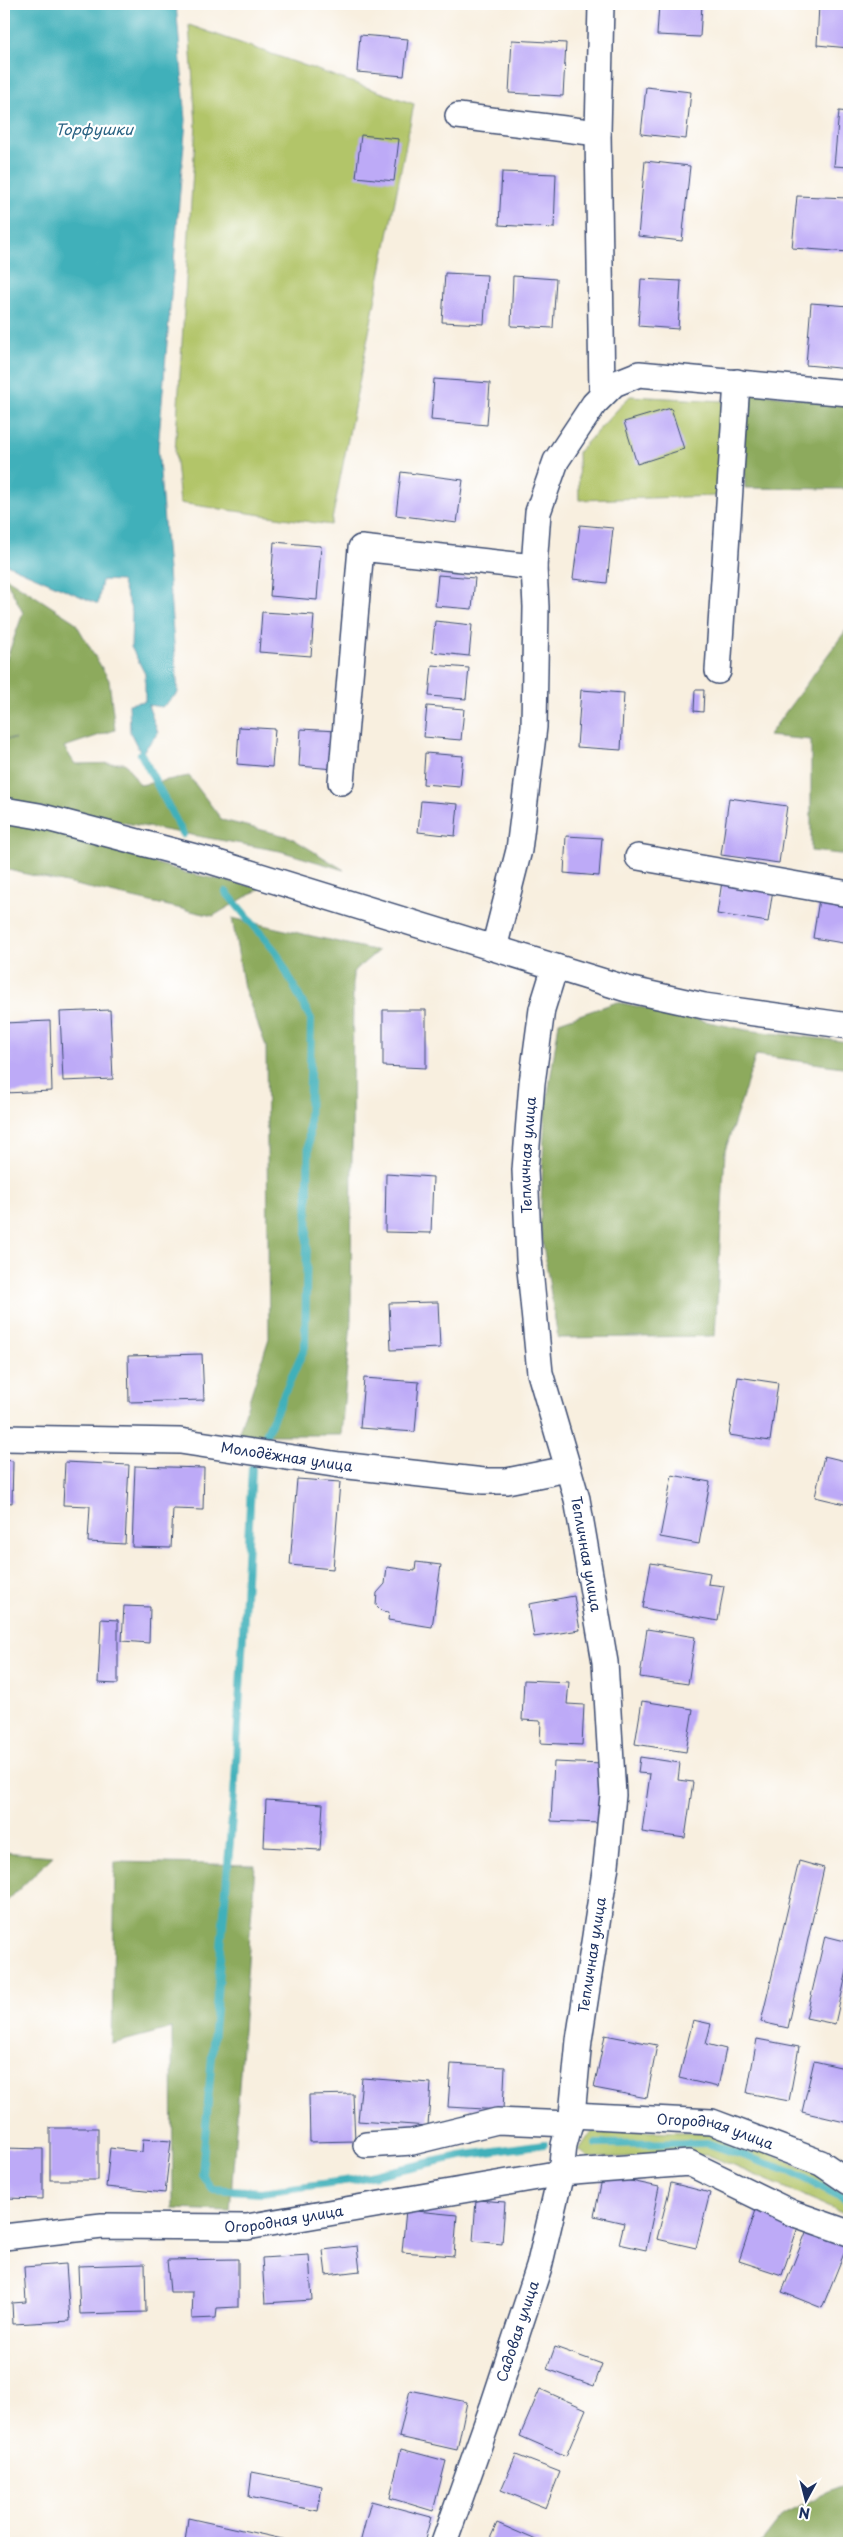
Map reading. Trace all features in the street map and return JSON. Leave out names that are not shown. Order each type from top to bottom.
[{"type":"street","points":[[601,4],[598,133],[602,393]]},
{"type":"street","points":[[458,116],[598,133]]},
{"type":"street","points":[[494,948],[519,850],[534,727],[536,607],[534,567],[538,512],[556,461],[602,393],[614,384],[639,374],[849,394]]},
{"type":"street","points":[[718,672],[736,382]]},
{"type":"street","points":[[341,782],[361,548],[534,567]]},
{"type":"street","points":[[4,810],[40,816],[211,861],[627,989],[704,1006],[849,1026]]},
{"type":"street","points":[[638,857],[849,894]]},
{"type":"street","name":"Тепличная улица","points":[[555,967],[542,1009],[532,1083],[525,1170],[529,1259],[540,1373],[577,1499],[605,1662],[613,1795],[606,1865],[579,2040],[571,2119]]},
{"type":"street","name":"Молодёжная улица","points":[[4,1438],[180,1441],[340,1465],[484,1481],[507,1481],[567,1469]]},
{"type":"street","name":"Огородная улица","points":[[366,2144],[412,2142],[497,2121],[571,2119],[712,2122],[822,2163],[849,2182]]},
{"type":"street","name":"Садовая улица","points":[[444,2543],[493,2406],[539,2267],[561,2173],[564,2145],[571,2119]]},
{"type":"street","name":"Огородная улица","points":[[4,2237],[102,2226],[248,2227],[561,2173],[689,2163],[792,2213],[849,2233]]},
{"type":"green space","points":[[189,25],[414,104],[331,525],[180,503],[175,452],[196,124]]},
{"type":"green space","points":[[744,391],[849,405],[849,489],[745,488]]},
{"type":"green space","points":[[630,396],[723,401],[717,496],[579,500],[578,452]]},
{"type":"green space","points":[[4,576],[75,622],[109,680],[115,730],[64,747],[75,764],[125,763],[140,785],[189,776],[222,820],[290,837],[344,870],[280,851],[4,801],[4,739],[15,739],[4,738],[4,666],[23,613]]},
{"type":"green space","points":[[849,626],[849,855],[811,851],[811,740],[768,736]]},
{"type":"green space","points":[[4,822],[36,826],[187,873],[261,888],[213,916],[4,869]]},
{"type":"green space","points":[[232,918],[378,951],[353,972],[351,1322],[341,1435],[238,1435],[269,1338],[266,1046],[244,988]]},
{"type":"green space","points":[[617,1002],[746,1030],[849,1042],[849,1068],[756,1055],[725,1151],[715,1336],[558,1338],[540,1226],[545,1114],[559,1022]]},
{"type":"green space","points":[[4,1852],[53,1856],[4,1904]]},
{"type":"green space","points":[[115,1862],[255,1865],[230,2211],[173,2209],[172,2028],[112,2044]]},
{"type":"green space","points":[[592,2131],[701,2132],[769,2152],[849,2190],[849,2215],[708,2155],[589,2158],[579,2150]]},
{"type":"green space","points":[[849,2482],[849,2543],[761,2543],[783,2515]]},
{"type":"water","name":"Торфушки","points":[[4,4],[176,4],[186,120],[158,449],[178,693],[162,707],[148,705],[158,733],[141,754],[130,732],[129,704],[145,701],[145,674],[131,647],[132,612],[121,581],[102,580],[98,604],[4,563]]},
{"type":"building","points":[[659,4],[702,4],[700,37],[657,35]]},
{"type":"building","points":[[819,4],[849,4],[849,48],[817,45]]},
{"type":"building","points":[[360,35],[408,39],[404,76],[357,72]]},
{"type":"building","points":[[512,40],[566,43],[563,96],[509,93]]},
{"type":"building","points":[[646,87],[691,92],[686,139],[641,134]]},
{"type":"building","points":[[839,111],[849,112],[849,167],[834,166]]},
{"type":"building","points":[[361,135],[399,139],[394,181],[356,177]]},
{"type":"building","points":[[645,161],[690,166],[682,241],[638,236]]},
{"type":"building","points":[[502,172],[556,174],[554,228],[499,225]]},
{"type":"building","points":[[797,196],[849,198],[849,252],[792,248]]},
{"type":"building","points":[[445,273],[487,275],[484,324],[442,322]]},
{"type":"building","points":[[513,276],[556,279],[553,328],[511,326]]},
{"type":"building","points":[[641,279],[681,281],[678,329],[638,326]]},
{"type":"building","points":[[811,303],[849,306],[849,369],[806,365]]},
{"type":"building","points":[[434,379],[490,383],[487,425],[431,420]]},
{"type":"building","points":[[671,408],[684,449],[637,464],[624,422]]},
{"type":"building","points":[[401,472],[463,480],[457,523],[396,515]]},
{"type":"building","points":[[580,525],[613,528],[607,583],[573,579]]},
{"type":"building","points":[[274,542],[321,546],[317,600],[270,596]]},
{"type":"building","points":[[438,575],[475,578],[472,609],[435,606]]},
{"type":"building","points":[[262,612],[314,615],[311,656],[259,652]]},
{"type":"building","points":[[435,621],[472,625],[469,656],[432,652]]},
{"type":"building","points":[[432,665],[469,668],[466,699],[429,696]]},
{"type":"building","points":[[581,690],[624,693],[621,750],[577,747]]},
{"type":"building","points":[[695,690],[704,690],[703,712],[694,711]]},
{"type":"building","points":[[427,706],[464,709],[461,740],[424,737]]},
{"type":"building","points":[[239,727],[275,729],[272,767],[237,764]]},
{"type":"building","points":[[301,729],[337,731],[334,769],[299,766]]},
{"type":"building","points":[[425,753],[463,756],[460,787],[423,784]]},
{"type":"building","points":[[729,798],[787,806],[779,863],[721,855]]},
{"type":"building","points":[[421,801],[458,804],[455,836],[418,832]]},
{"type":"building","points":[[566,836],[602,838],[599,876],[564,873]]},
{"type":"building","points":[[723,875],[774,883],[768,922],[717,914]]},
{"type":"building","points":[[819,899],[849,903],[849,944],[813,938]]},
{"type":"building","points":[[110,1010],[113,1079],[63,1081],[60,1012]]},
{"type":"building","points":[[383,1010],[426,1010],[426,1068],[383,1066]]},
{"type":"building","points":[[50,1021],[52,1091],[4,1093],[4,1023]]},
{"type":"building","points":[[386,1174],[433,1177],[431,1233],[385,1232]]},
{"type":"building","points":[[438,1302],[440,1348],[391,1350],[389,1303]]},
{"type":"building","points":[[202,1354],[204,1400],[129,1402],[128,1356]]},
{"type":"building","points":[[738,1377],[778,1383],[770,1441],[729,1435]]},
{"type":"building","points":[[364,1378],[419,1382],[415,1432],[360,1428]]},
{"type":"building","points":[[824,1456],[849,1462],[849,1505],[815,1497]]},
{"type":"building","points":[[4,1460],[13,1461],[12,1503],[4,1502]]},
{"type":"building","points":[[65,1462],[129,1465],[125,1544],[88,1542],[90,1506],[63,1505]]},
{"type":"building","points":[[135,1466],[204,1468],[203,1510],[173,1509],[171,1548],[132,1547]]},
{"type":"building","points":[[672,1475],[710,1482],[699,1544],[660,1537]]},
{"type":"building","points":[[297,1479],[340,1482],[333,1569],[290,1565]]},
{"type":"building","points":[[416,1562],[441,1565],[432,1627],[388,1620],[389,1612],[382,1611],[376,1605],[377,1593],[385,1584],[387,1567],[415,1571]]},
{"type":"building","points":[[651,1563],[710,1573],[708,1584],[724,1586],[718,1621],[643,1608]]},
{"type":"building","points":[[574,1596],[580,1630],[534,1637],[529,1604]]},
{"type":"building","points":[[124,1606],[150,1607],[149,1643],[122,1641]]},
{"type":"building","points":[[101,1619],[118,1620],[118,1684],[98,1683]]},
{"type":"building","points":[[647,1629],[695,1637],[688,1684],[640,1677]]},
{"type":"building","points":[[524,1680],[569,1682],[567,1704],[584,1705],[582,1745],[540,1743],[541,1721],[522,1720]]},
{"type":"building","points":[[642,1701],[693,1709],[686,1752],[635,1744]]},
{"type":"building","points":[[640,1757],[680,1763],[678,1780],[693,1782],[685,1838],[642,1832],[650,1774],[638,1773]]},
{"type":"building","points":[[554,1762],[602,1764],[599,1823],[551,1821]]},
{"type":"building","points":[[266,1800],[323,1804],[320,1850],[264,1847]]},
{"type":"building","points":[[799,1861],[824,1868],[788,2028],[761,2022]]},
{"type":"building","points":[[825,1936],[849,1942],[849,1962],[835,2024],[806,2018]]},
{"type":"building","points":[[693,2020],[711,2024],[706,2044],[726,2049],[718,2087],[679,2078]]},
{"type":"building","points":[[605,2035],[657,2045],[647,2098],[594,2088]]},
{"type":"building","points":[[757,2039],[799,2047],[789,2101],[747,2093]]},
{"type":"building","points":[[814,2061],[849,2069],[849,2123],[802,2112]]},
{"type":"building","points":[[451,2064],[505,2067],[503,2110],[448,2107]]},
{"type":"building","points":[[362,2078],[431,2083],[428,2126],[358,2121]]},
{"type":"building","points":[[353,2094],[355,2141],[310,2142],[309,2095]]},
{"type":"building","points":[[50,2128],[98,2128],[98,2180],[50,2180]]},
{"type":"building","points":[[143,2139],[171,2141],[165,2193],[106,2187],[110,2148],[142,2152]]},
{"type":"building","points":[[4,2148],[43,2149],[43,2199],[4,2198]]},
{"type":"building","points":[[603,2175],[659,2187],[646,2250],[619,2244],[624,2223],[594,2216]]},
{"type":"building","points":[[671,2183],[710,2193],[696,2248],[657,2239]]},
{"type":"building","points":[[476,2200],[505,2202],[502,2244],[473,2241]]},
{"type":"building","points":[[406,2210],[457,2215],[454,2256],[402,2252]]},
{"type":"building","points":[[756,2210],[799,2224],[782,2275],[739,2261]]},
{"type":"building","points":[[807,2230],[847,2246],[822,2308],[782,2292]]},
{"type":"building","points":[[357,2246],[360,2271],[326,2275],[323,2250]]},
{"type":"building","points":[[309,2255],[312,2300],[265,2303],[262,2258]]},
{"type":"building","points":[[238,2259],[238,2307],[217,2308],[216,2318],[192,2319],[193,2292],[170,2292],[167,2260]]},
{"type":"building","points":[[66,2264],[70,2321],[13,2324],[12,2303],[26,2302],[24,2267]]},
{"type":"building","points":[[145,2264],[146,2312],[80,2314],[78,2266]]},
{"type":"building","points":[[555,2347],[602,2364],[594,2386],[547,2369]]},
{"type":"building","points":[[540,2389],[586,2409],[566,2456],[520,2436]]},
{"type":"building","points":[[410,2390],[467,2402],[457,2450],[399,2437]]},
{"type":"building","points":[[401,2449],[446,2461],[433,2511],[390,2498]]},
{"type":"building","points":[[516,2455],[560,2472],[546,2508],[501,2490]]},
{"type":"building","points":[[252,2472],[322,2486],[318,2511],[249,2497]]},
{"type":"building","points":[[371,2501],[431,2517],[424,2543],[360,2543]]},
{"type":"building","points":[[188,2518],[296,2542],[296,2543],[185,2542]]},
{"type":"building","points":[[497,2523],[543,2543],[488,2543]]},
{"type":"waterway","points":[[141,754],[183,834]]},
{"type":"waterway","points":[[226,892],[276,952],[311,1019],[305,1347],[263,1441]]},
{"type":"waterway","points":[[252,1468],[235,1781],[202,2174],[212,2189],[262,2192],[352,2180],[460,2156],[544,2144]]},
{"type":"waterway","points":[[596,2144],[707,2143],[794,2173],[849,2201]]}]
